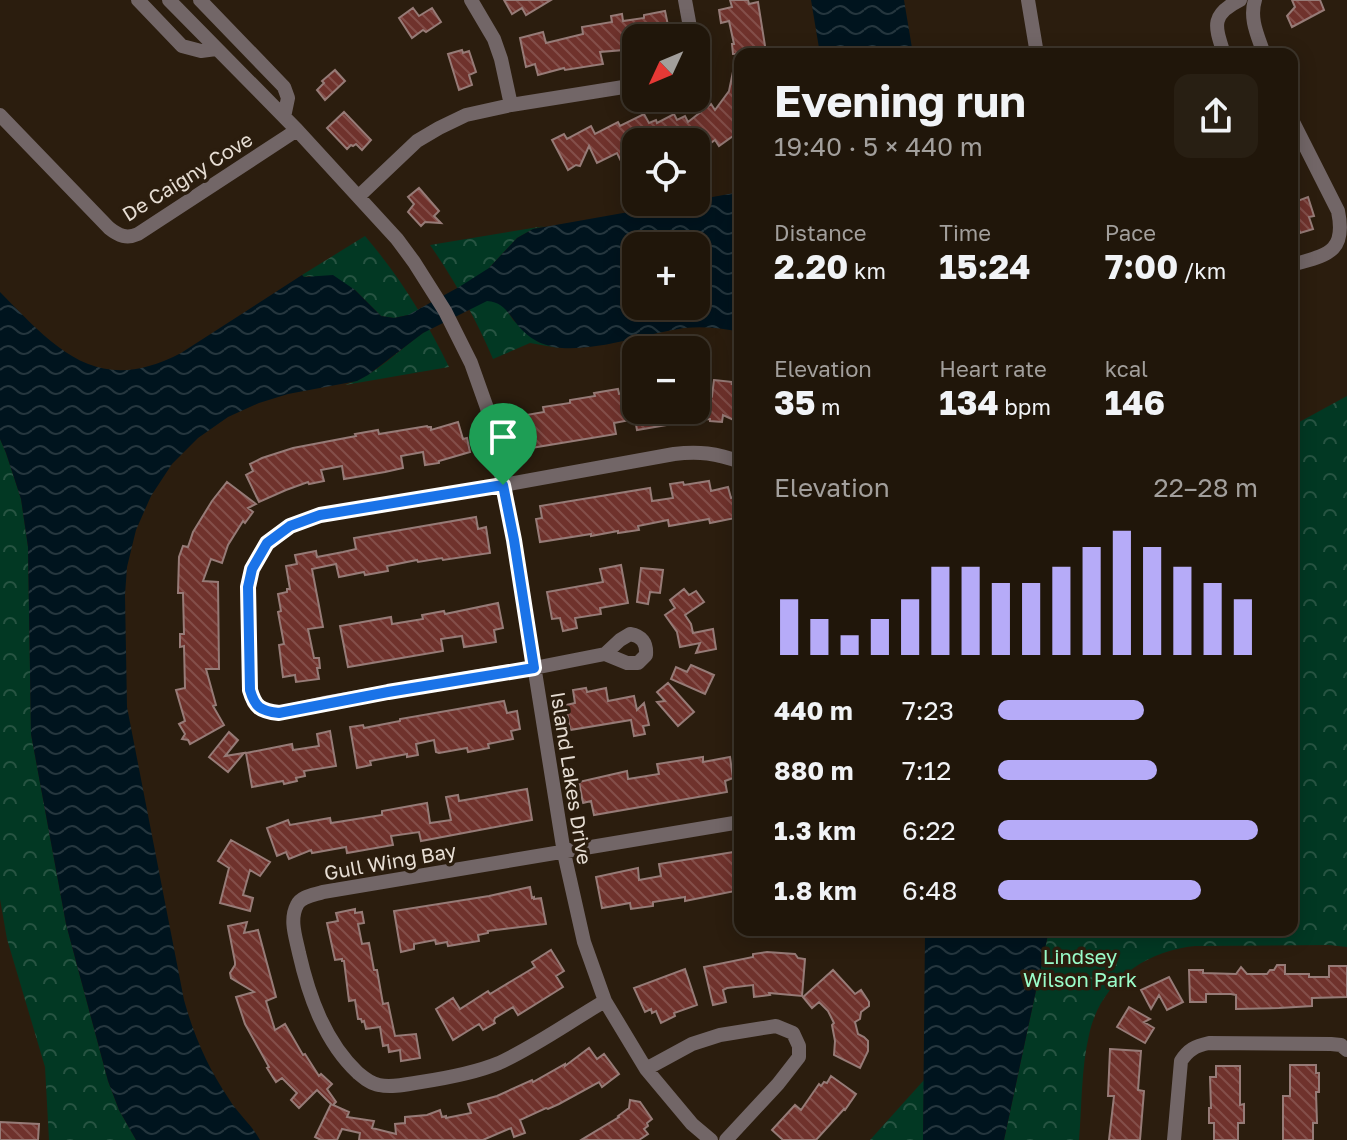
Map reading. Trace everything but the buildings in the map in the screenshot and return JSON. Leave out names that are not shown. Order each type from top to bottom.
[{"type":"street","points":[[138,0],[182,46],[201,51],[216,49]]},
{"type":"street","name":"Island Lakes Drive","points":[[169,0],[297,130],[397,239],[445,311],[471,363],[487,408],[514,540],[564,853],[584,942],[605,1001],[646,1069],[692,1124],[711,1140]]},
{"type":"street","points":[[200,0],[284,87],[288,96],[284,117]]},
{"type":"street","points":[[471,0],[494,39],[511,105]]},
{"type":"street","points":[[685,0],[689,24]]},
{"type":"street","points":[[1028,0],[1036,48]]},
{"type":"street","points":[[1222,48],[1216,22],[1223,12],[1240,0]]},
{"type":"street","points":[[1255,0],[1253,21],[1262,48]]},
{"type":"street","points":[[359,196],[417,141],[466,115],[622,87]]},
{"type":"street","name":"De Caigny Cove","points":[[0,115],[109,228],[123,237],[138,234],[297,130]]},
{"type":"street","points":[[1298,132],[1343,224],[1343,236],[1332,252],[1298,263]]},
{"type":"street","points":[[605,654],[279,713],[266,711],[254,703],[250,690],[248,587],[252,569],[267,543],[290,526],[320,515],[674,454],[698,451],[734,460]]},
{"type":"street","points":[[564,853],[734,823]]},
{"type":"street","name":"Gull Wing Bay","points":[[564,853],[306,897],[298,902],[293,916],[308,989],[340,1052],[364,1078],[377,1085],[447,1078],[497,1063],[556,1032],[605,1001]]},
{"type":"street","points":[[646,1069],[692,1044],[720,1035],[776,1026],[793,1033],[799,1046],[799,1057],[726,1140]]},
{"type":"street","points":[[1174,1140],[1181,1061],[1187,1051],[1198,1045],[1331,1044],[1341,1045],[1347,1050]]},
{"type":"green space","points":[[545,226],[517,238],[489,268],[487,301],[497,301],[538,342],[559,348],[530,343],[493,359],[464,300],[430,245]]},
{"type":"green space","points":[[365,236],[411,298],[449,367],[345,385],[377,369],[426,331],[408,315],[394,318],[381,316],[355,290],[302,275]]},
{"type":"green space","name":"Lindsey Wilson Park","points":[[1347,396],[1347,947],[1195,946],[1176,949],[1142,963],[1114,985],[1095,1016],[1084,1061],[1079,1140],[1004,1140],[1048,936],[1298,936],[1298,423]]},
{"type":"green space","points":[[0,439],[21,499],[28,547],[31,734],[66,924],[108,1081],[119,1110],[136,1140],[49,1140],[45,1067],[7,939],[0,899]]},
{"type":"green space","points":[[924,1080],[923,1140],[870,1140]]},
{"type":"water","points":[[811,0],[904,0],[912,48],[819,48]]},
{"type":"water","points":[[734,193],[734,331],[684,328],[646,336],[622,336],[622,341],[593,347],[556,347],[531,338],[504,308],[487,301],[423,333],[357,381],[288,394],[228,417],[198,438],[172,464],[151,496],[136,530],[127,567],[125,595],[127,707],[184,1000],[202,1051],[215,1076],[260,1140],[136,1140],[119,1110],[108,1081],[66,924],[31,734],[28,547],[21,499],[0,439],[0,292],[60,348],[102,368],[125,370],[151,365],[181,353],[302,275],[333,275],[355,290],[381,316],[394,318],[408,315],[489,268],[517,238],[533,229],[622,213],[622,216],[710,216],[710,197]]},
{"type":"water","points":[[925,936],[1048,936],[1004,1140],[923,1140]]},
{"type":"route","points":[[503,485],[534,668],[279,713],[266,711],[254,703],[250,690],[248,587],[252,569],[267,543],[290,526],[320,515],[503,485]]}]
